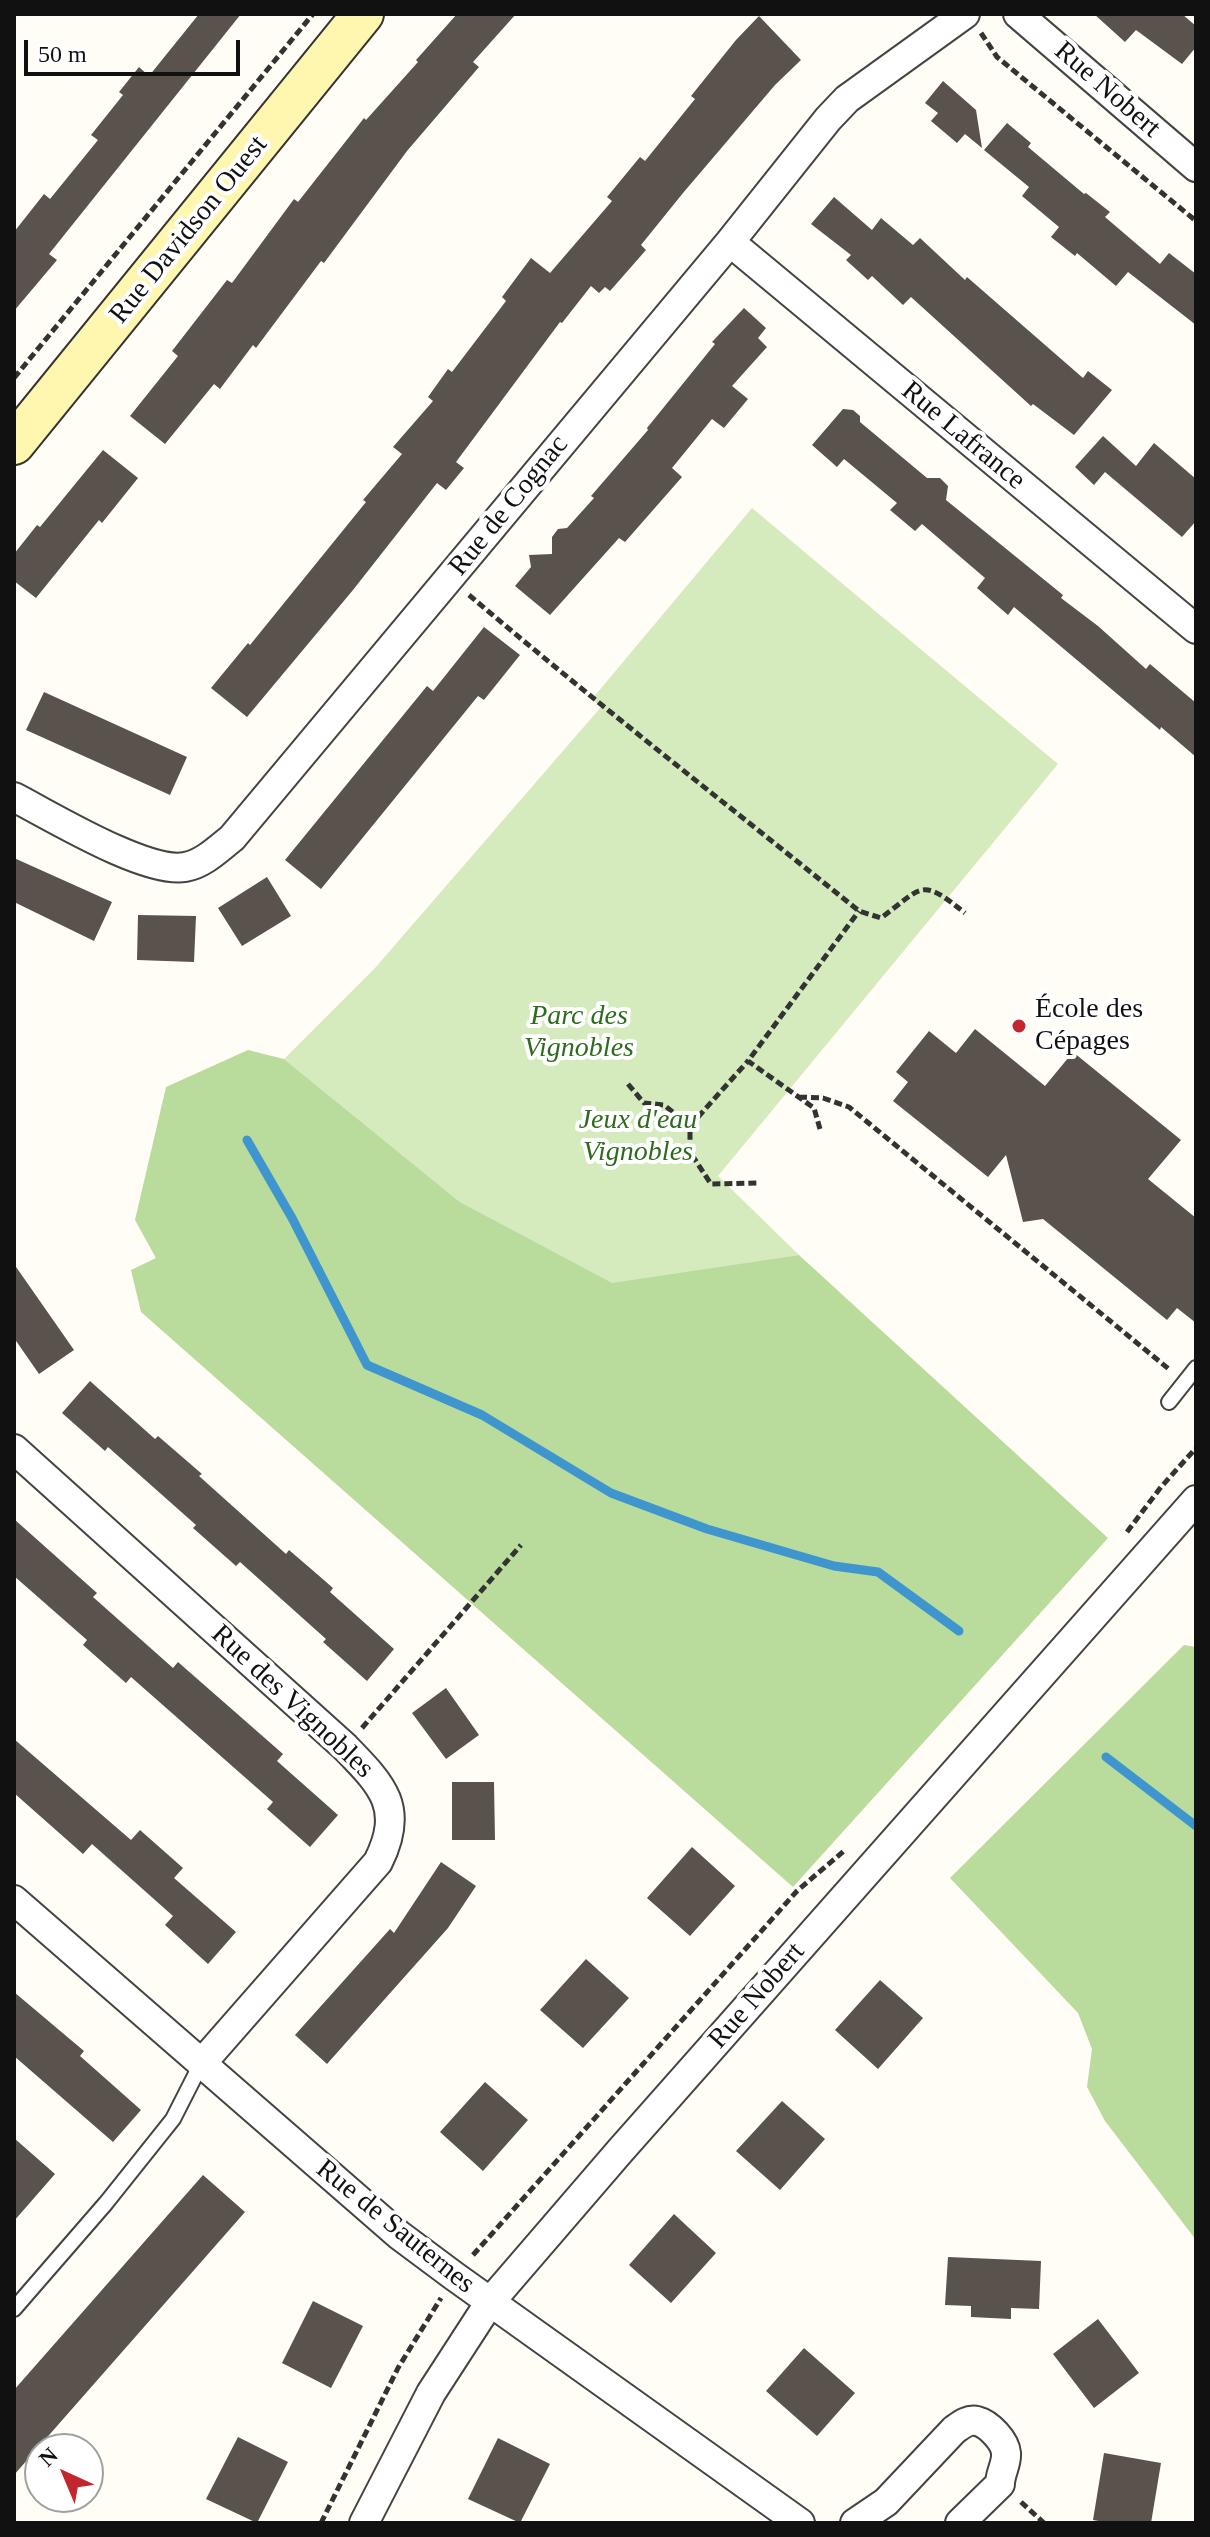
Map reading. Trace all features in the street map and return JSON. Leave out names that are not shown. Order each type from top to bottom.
[{"type":"street","name":"Rue Davidson Ouest","points":[[14,444],[363,14]]},
{"type":"street","name":"Rue Nobert","points":[[1018,14],[1196,167]]},
{"type":"street","name":"Rue de Cognac","points":[[14,797],[135,858],[163,868],[186,867],[212,855],[232,838],[450,579],[847,99],[973,24]]},
{"type":"street","name":"Rue Lafrance","points":[[730,242],[1196,629]]},
{"type":"street","name":"Rue des Vignobles","points":[[14,1449],[345,1747],[382,1787],[390,1807],[392,1823],[388,1843],[378,1862],[201,2064]]},
{"type":"street","name":"Rue Nobert","points":[[364,2523],[431,2393],[490,2302],[1196,1500]]},
{"type":"street","name":"Rue de Sauternes","points":[[14,1900],[361,2204],[490,2302],[800,2523]]},
{"type":"street","points":[[855,2523],[886,2502],[954,2430],[964,2423],[975,2421],[986,2425],[999,2438],[1006,2450],[1005,2463],[1000,2484],[960,2523]]},
{"type":"lane","points":[[1169,1402],[1196,1368]]},
{"type":"lane","points":[[14,2309],[96,2215],[173,2119],[201,2064]]},
{"type":"path","points":[[14,378],[313,14]]},
{"type":"path","points":[[973,24],[997,57],[1196,221]]},
{"type":"path","points":[[450,579],[592,699],[859,911],[881,918],[921,889],[936,890],[965,913]]},
{"type":"path","points":[[760,1183],[711,1184],[690,1152],[690,1126],[748,1061],[859,911]]},
{"type":"path","points":[[748,1061],[814,1108],[820,1129]]},
{"type":"path","points":[[628,1084],[644,1103],[664,1105],[690,1126]]},
{"type":"path","points":[[799,1097],[823,1098],[849,1107],[1185,1382]]},
{"type":"path","points":[[345,1747],[521,1545]]},
{"type":"green space","name":"Parc des Vignobles","points":[[752,508],[1058,764],[718,1176],[799,1255],[612,1284],[460,1202],[284,1059],[375,968],[601,707],[592,699]]},
{"type":"green space","points":[[248,1050],[284,1059],[460,1202],[612,1283],[799,1255],[1108,1538],[793,1887],[141,1312],[131,1270],[156,1258],[135,1220],[166,1087]]},
{"type":"green space","points":[[1184,1645],[1196,1647],[1196,2240],[1105,2121],[1087,2087],[1092,2049],[1078,2013],[950,1878]]},
{"type":"building","points":[[199,14],[241,14],[49,254],[57,260],[14,311],[14,232],[44,194],[50,199],[98,140],[91,135],[123,95],[119,92],[139,67],[149,76]]},
{"type":"building","points":[[457,14],[516,14],[473,62],[479,67],[407,151],[256,348],[253,345],[220,389],[214,384],[165,444],[130,416],[178,356],[172,351],[227,280],[232,283],[294,199],[298,202],[364,118],[366,120],[418,62],[416,60]]},
{"type":"building","points":[[1094,14],[1182,14],[1196,26],[1196,47],[1182,64],[1136,30],[1125,42]]},
{"type":"building","points":[[759,16],[801,60],[775,85],[683,193],[641,245],[646,250],[610,291],[605,287],[599,293],[591,286],[560,322],[456,462],[464,468],[446,490],[437,483],[247,717],[211,688],[248,643],[250,645],[402,454],[393,447],[433,401],[428,397],[448,369],[452,372],[506,301],[502,297],[531,258],[550,273],[612,201],[607,197],[640,157],[645,161],[695,99],[691,96]]},
{"type":"building","points":[[943,81],[976,110],[982,148],[965,134],[957,143],[931,121],[938,113],[925,103]]},
{"type":"building","points":[[1007,123],[1031,143],[1028,147],[1110,212],[1105,217],[1160,264],[1169,253],[1196,274],[1196,325],[1128,272],[1116,286],[1077,253],[1075,256],[1051,237],[1059,227],[1022,196],[1029,187],[984,150]]},
{"type":"building","points":[[834,197],[872,230],[881,218],[913,245],[920,238],[965,280],[967,277],[1083,378],[1088,371],[1112,390],[1074,435],[1033,404],[1031,406],[911,297],[903,305],[872,276],[868,280],[846,260],[851,255],[811,224]]},
{"type":"building","points":[[744,308],[766,328],[758,338],[767,347],[732,386],[748,399],[724,428],[712,419],[672,468],[682,477],[625,542],[619,538],[550,615],[515,586],[531,567],[529,555],[552,554],[552,537],[558,529],[567,528],[594,498],[591,496],[648,430],[715,344],[712,342]]},
{"type":"building","points":[[843,409],[853,410],[860,416],[860,422],[927,478],[940,478],[948,486],[946,500],[1063,595],[1061,598],[1146,669],[1150,664],[1196,703],[1196,757],[1014,607],[1008,615],[977,588],[985,578],[922,524],[915,531],[890,510],[897,503],[844,459],[837,467],[812,445]]},
{"type":"building","points":[[1103,436],[1136,466],[1154,443],[1196,479],[1196,521],[1182,537],[1105,472],[1094,485],[1075,467]]},
{"type":"building","points":[[103,450],[138,478],[102,523],[99,520],[36,598],[14,581],[14,554]]},
{"type":"building","points":[[484,627],[520,655],[484,700],[478,696],[321,889],[285,860],[427,686],[433,691]]},
{"type":"building","points":[[44,692],[187,757],[170,795],[26,730]]},
{"type":"building","points":[[14,858],[112,902],[94,941],[14,902]]},
{"type":"building","points":[[267,877],[291,916],[242,946],[218,908]]},
{"type":"building","points":[[138,915],[196,916],[194,962],[137,960]]},
{"type":"building","points":[[975,1029],[1045,1086],[1073,1052],[1181,1140],[1148,1179],[1196,1218],[1196,1323],[1177,1308],[1167,1320],[1043,1219],[1023,1222],[1006,1155],[988,1177],[893,1101],[908,1082],[896,1072],[929,1031],[956,1053]]},
{"type":"building","points":[[14,1264],[74,1350],[39,1374],[14,1338]]},
{"type":"building","points":[[90,1381],[155,1439],[158,1436],[202,1474],[199,1476],[286,1554],[289,1550],[333,1588],[330,1592],[394,1649],[367,1681],[323,1642],[326,1639],[240,1562],[236,1566],[193,1528],[196,1525],[108,1447],[105,1451],[62,1413]]},
{"type":"building","points":[[14,1519],[97,1593],[93,1597],[173,1668],[178,1662],[283,1754],[277,1761],[338,1815],[310,1847],[267,1809],[273,1802],[131,1677],[126,1683],[83,1645],[87,1640],[14,1576]]},
{"type":"building","points":[[446,1688],[479,1735],[446,1759],[412,1713]]},
{"type":"building","points":[[14,1739],[131,1840],[140,1830],[183,1868],[174,1878],[236,1932],[208,1964],[165,1925],[173,1916],[92,1844],[83,1854],[14,1793]]},
{"type":"building","points":[[452,1782],[494,1782],[495,1840],[452,1840]]},
{"type":"building","points":[[692,1847],[735,1886],[690,1936],[647,1898]]},
{"type":"building","points":[[441,1862],[476,1886],[448,1928],[327,2064],[295,2035],[390,1929],[394,1933]]},
{"type":"building","points":[[586,1959],[629,1998],[583,2048],[540,2010]]},
{"type":"building","points":[[880,1980],[923,2018],[878,2069],[835,2030]]},
{"type":"building","points":[[14,1992],[84,2051],[80,2056],[141,2110],[113,2142],[14,2056]]},
{"type":"building","points":[[485,2082],[528,2120],[483,2171],[440,2132]]},
{"type":"building","points":[[782,2101],[825,2139],[780,2190],[736,2151]]},
{"type":"building","points":[[14,2138],[55,2174],[14,2221]]},
{"type":"building","points":[[203,2175],[245,2212],[51,2433],[24,2433],[24,2464],[14,2475],[14,2390]]},
{"type":"building","points":[[674,2214],[716,2253],[671,2303],[629,2265]]},
{"type":"building","points":[[948,2257],[1041,2261],[1039,2309],[1011,2308],[1011,2319],[971,2317],[971,2306],[945,2305]]},
{"type":"building","points":[[313,2301],[363,2326],[331,2388],[282,2363]]},
{"type":"building","points":[[1098,2319],[1139,2373],[1094,2408],[1053,2354]]},
{"type":"building","points":[[804,2348],[855,2393],[817,2436],[766,2391]]},
{"type":"building","points":[[238,2437],[288,2462],[257,2523],[206,2499]]},
{"type":"building","points":[[498,2438],[550,2464],[520,2523],[468,2499]]},
{"type":"building","points":[[1104,2453],[1161,2463],[1151,2523],[1093,2520]]},
{"type":"waterway","points":[[247,1140],[292,1218],[367,1365],[482,1415],[611,1493],[707,1529],[834,1566],[878,1572],[959,1631]]},
{"type":"waterway","points":[[1106,1757],[1196,1826]]},
{"type":"place","name":"École des Cépages","points":[[1019,1026]]},
{"type":"park label","name":"Jeux d'eau Vignobles","points":[[638,1137]]}]
